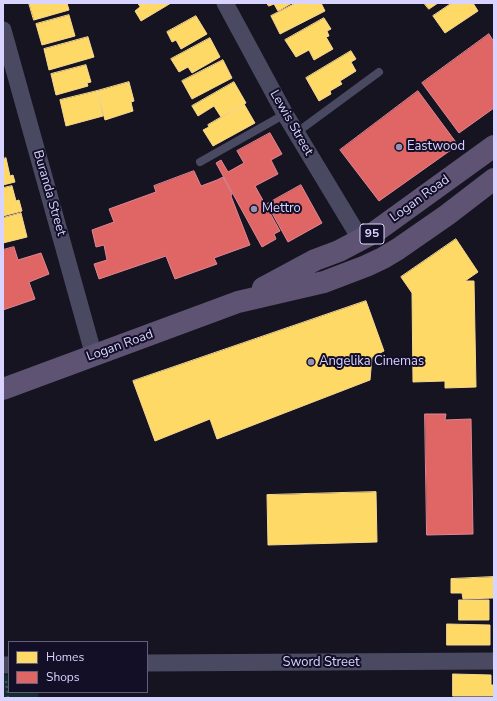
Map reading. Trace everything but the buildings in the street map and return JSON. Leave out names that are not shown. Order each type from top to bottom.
[{"type":"main road","name":"Logan Road","points":[[238,302],[315,260],[339,251],[361,240],[391,221],[494,146]]},
{"type":"main road","name":"Logan Road","points":[[3,389],[238,302],[324,282],[383,258],[447,215],[494,179]]},
{"type":"street","name":"Lewis Street","points":[[225,3],[285,114],[361,240]]},
{"type":"street","name":"Buranda Street","points":[[3,30],[94,356]]},
{"type":"street","name":"Sword Street","points":[[148,663],[494,661]]},
{"type":"lane","points":[[296,133],[379,72]]},
{"type":"lane","points":[[200,162],[285,114]]},
{"type":"green space","points":[[3,675],[8,675],[8,693],[38,693],[39,698],[3,698]]},
{"type":"place","name":"Eastwood","points":[[399,147]]},
{"type":"place","name":"Mettro","points":[[254,209]]},
{"type":"place","name":"Angelika Cinemas","points":[[311,362]]}]
